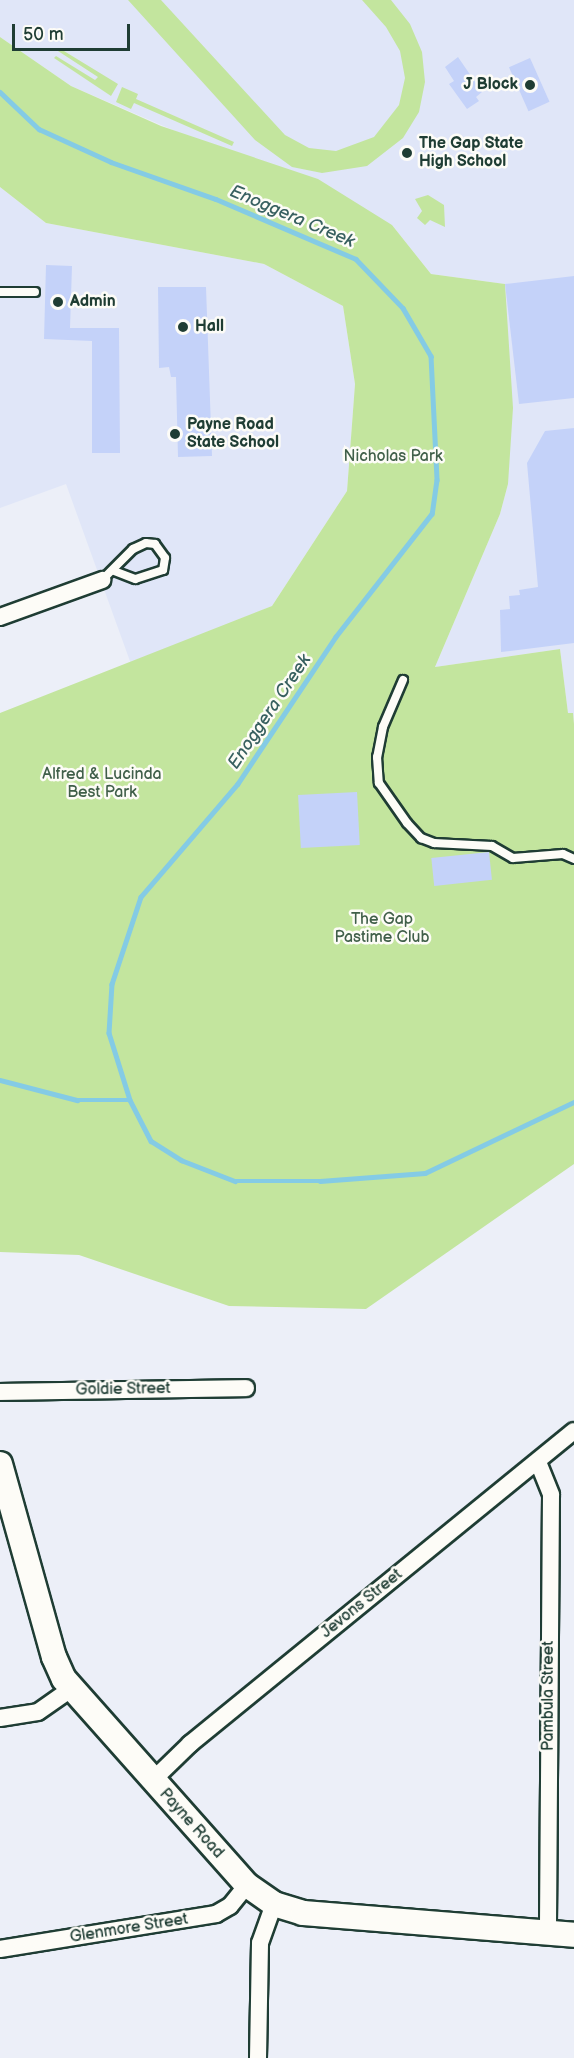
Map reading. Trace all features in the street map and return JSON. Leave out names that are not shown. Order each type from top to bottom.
[{"type":"main road","name":"Payne Road","points":[[0,1464],[54,1657],[70,1690],[247,1885],[274,1904],[303,1913],[574,1935]]},
{"type":"street","points":[[0,617],[108,576]]},
{"type":"street","name":"Goldie Street","points":[[0,1392],[246,1388]]},
{"type":"street","name":"Jevons Street","points":[[152,1781],[190,1744],[574,1431]]},
{"type":"street","name":"Pambula Street","points":[[538,1462],[551,1496],[548,1932]]},
{"type":"street","points":[[0,1718],[38,1712],[70,1690]]},
{"type":"street","name":"Glenmore Street","points":[[0,1949],[216,1914],[230,1906],[247,1885]]},
{"type":"street","points":[[258,2058],[260,1943],[274,1904]]},
{"type":"lane","points":[[0,291],[35,292]]},
{"type":"lane","points":[[146,543],[155,544],[165,558],[163,570],[135,579],[108,576],[133,549],[146,543]]},
{"type":"lane","points":[[403,680],[383,727],[377,757],[379,783],[407,823],[421,838],[434,843],[492,846],[513,858],[563,854],[574,860]]},
{"type":"shaded area","name":"The Gap State High School","points":[[0,0],[574,0],[574,724],[573,713],[568,713],[560,649],[435,667],[500,514],[508,484],[505,284],[431,274],[392,225],[71,86],[0,37]]},
{"type":"shaded area","name":"Payne Road State School","points":[[0,187],[46,223],[264,264],[343,306],[355,384],[347,491],[272,606],[131,664],[66,484],[0,508]]},
{"type":"green space","points":[[128,0],[161,0],[285,135],[309,148],[336,151],[374,137],[399,105],[405,78],[400,51],[386,27],[362,0],[391,0],[410,24],[422,52],[425,82],[419,112],[403,138],[367,166],[322,173],[292,167],[255,140]]},
{"type":"green space","points":[[0,37],[71,86],[161,126],[318,179],[392,225],[431,274],[505,284],[513,408],[508,484],[500,514],[435,667],[560,649],[568,713],[573,713],[574,724],[574,1164],[366,1309],[229,1306],[79,1255],[0,1252],[0,713],[272,606],[347,491],[355,384],[343,306],[264,264],[46,223],[0,187]]},
{"type":"green space","points":[[59,48],[118,84],[111,96],[54,58],[56,56],[95,80],[98,77],[58,51]]},
{"type":"green space","points":[[122,87],[138,94],[136,99],[234,142],[232,146],[134,103],[131,109],[116,102]]},
{"type":"green space","points":[[428,195],[444,205],[445,227],[430,220],[425,225],[417,218],[422,211],[415,199]]},
{"type":"building","points":[[458,57],[482,92],[476,97],[479,101],[467,109],[449,84],[454,81],[445,67]]},
{"type":"building","name":"J Block","points":[[530,58],[550,102],[529,111],[509,67]]},
{"type":"building","points":[[46,265],[72,266],[70,328],[119,328],[120,453],[92,453],[92,341],[44,339]]},
{"type":"building","points":[[574,276],[574,398],[519,404],[505,284]]},
{"type":"building","name":"Hall","points":[[158,287],[206,287],[212,456],[178,457],[176,377],[171,377],[169,367],[159,368]]},
{"type":"building","points":[[574,428],[574,643],[501,652],[500,610],[510,609],[509,596],[520,595],[519,590],[538,587],[527,463],[545,431]]},
{"type":"building","points":[[357,792],[360,845],[301,848],[298,795]]},
{"type":"building","points":[[489,852],[492,880],[434,886],[431,858]]},
{"type":"waterway","name":"Enoggera Creek","points":[[0,92],[39,129],[111,162],[216,199],[356,259],[403,308],[431,356],[437,480],[432,514],[336,637],[238,784],[141,897],[112,984],[109,1033],[130,1100],[151,1141],[181,1160],[235,1181],[320,1181],[425,1173],[574,1102]]},
{"type":"waterway","points":[[0,1080],[77,1100],[130,1100]]},
{"type":"place","name":"J Block","points":[[530,85]]},
{"type":"place","name":"The Gap State High School","points":[[407,153]]},
{"type":"place","name":"Admin","points":[[58,302]]},
{"type":"place","name":"Hall","points":[[183,327]]},
{"type":"place","name":"Payne Road State School","points":[[175,434]]},
{"type":"park label","name":"Nicholas Park","points":[[393,457]]},
{"type":"park label","name":"Alfred & Lucinda Best Park","points":[[102,784]]},
{"type":"park label","name":"The Gap Pastime Club","points":[[382,929]]}]
